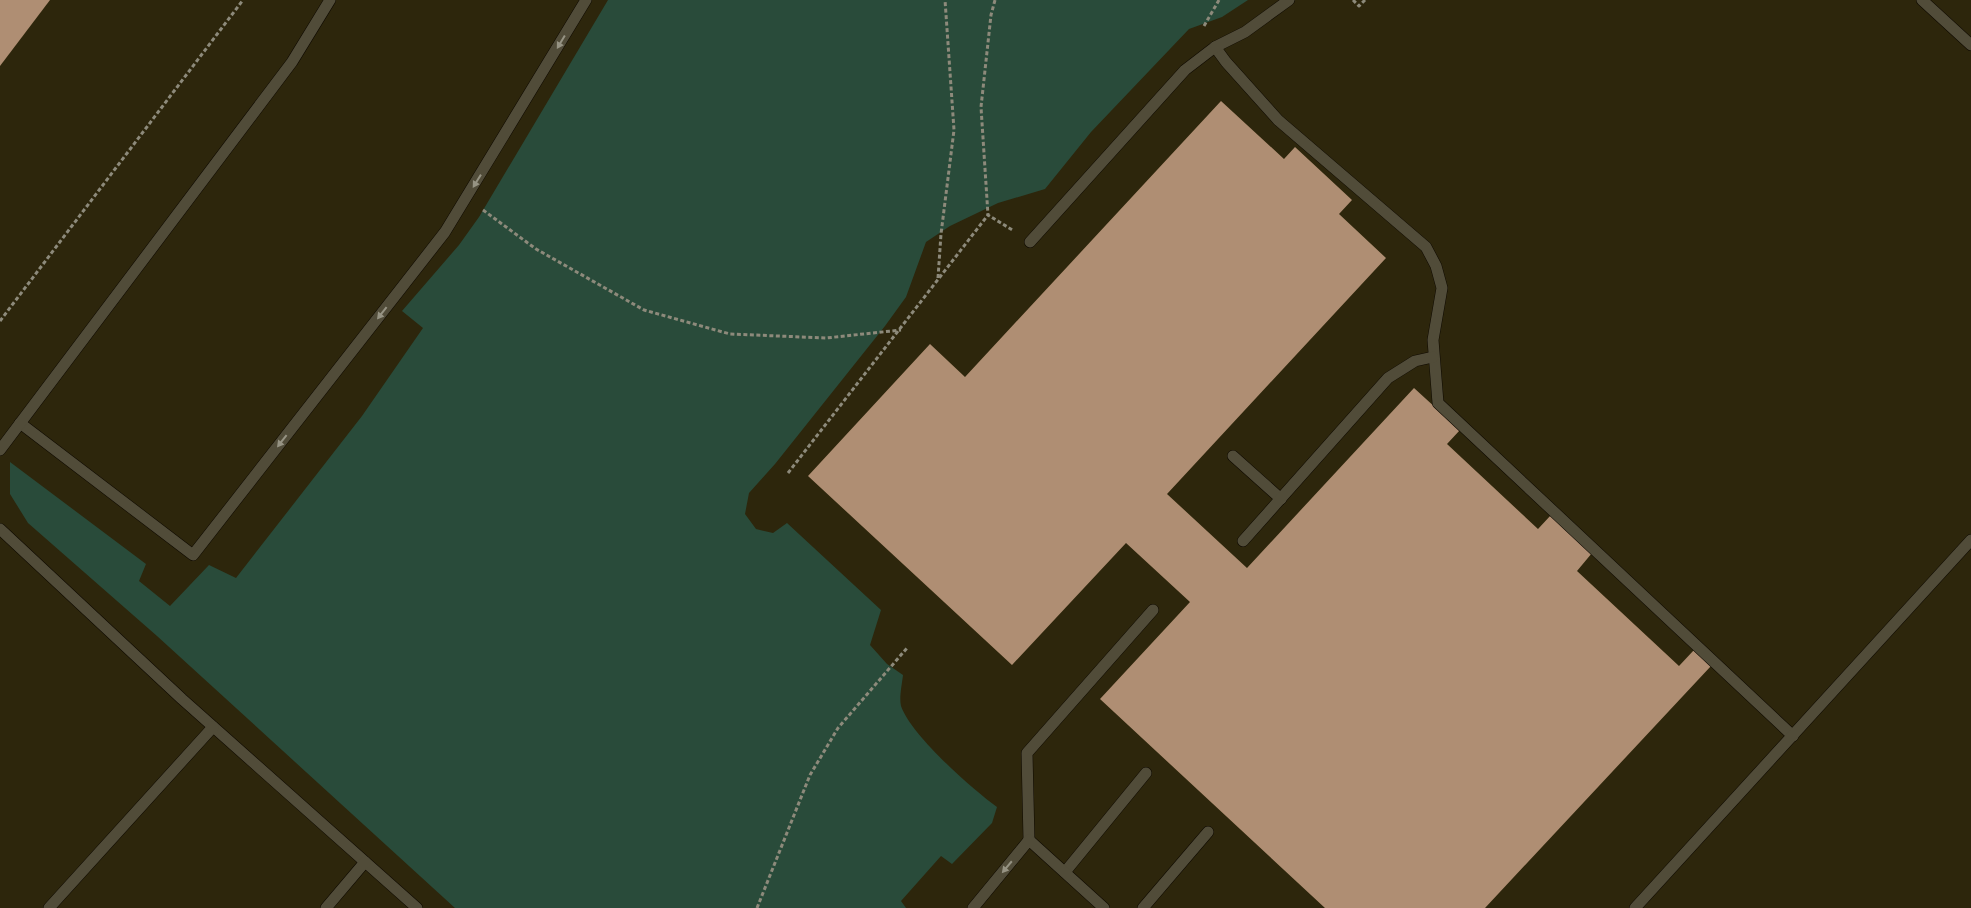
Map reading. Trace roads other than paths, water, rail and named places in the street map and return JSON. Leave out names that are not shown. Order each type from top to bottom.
[{"type":"lane","points":[[0,450],[292,62],[330,0]]},
{"type":"lane","points":[[20,424],[193,556],[445,232],[586,0]]},
{"type":"lane","points":[[1030,242],[1185,70],[1215,47],[1245,32],[1289,0]]},
{"type":"lane","points":[[1922,0],[1971,45]]},
{"type":"lane","points":[[1215,47],[1278,120],[1426,247],[1436,266],[1442,288],[1432,340],[1438,403],[1793,736]]},
{"type":"lane","points":[[1244,541],[1388,378],[1415,361],[1434,357]]},
{"type":"lane","points":[[1233,456],[1280,499]]},
{"type":"lane","points":[[0,529],[214,727],[417,908]]},
{"type":"lane","points":[[1635,908],[1971,540]]},
{"type":"lane","points":[[973,908],[1030,840],[1026,753],[1153,610]]},
{"type":"lane","points":[[49,908],[214,727]]},
{"type":"lane","points":[[1064,872],[1146,773]]},
{"type":"lane","points":[[1143,908],[1208,832]]},
{"type":"lane","points":[[1030,840],[1104,908]]},
{"type":"lane","points":[[326,908],[365,862]]}]
